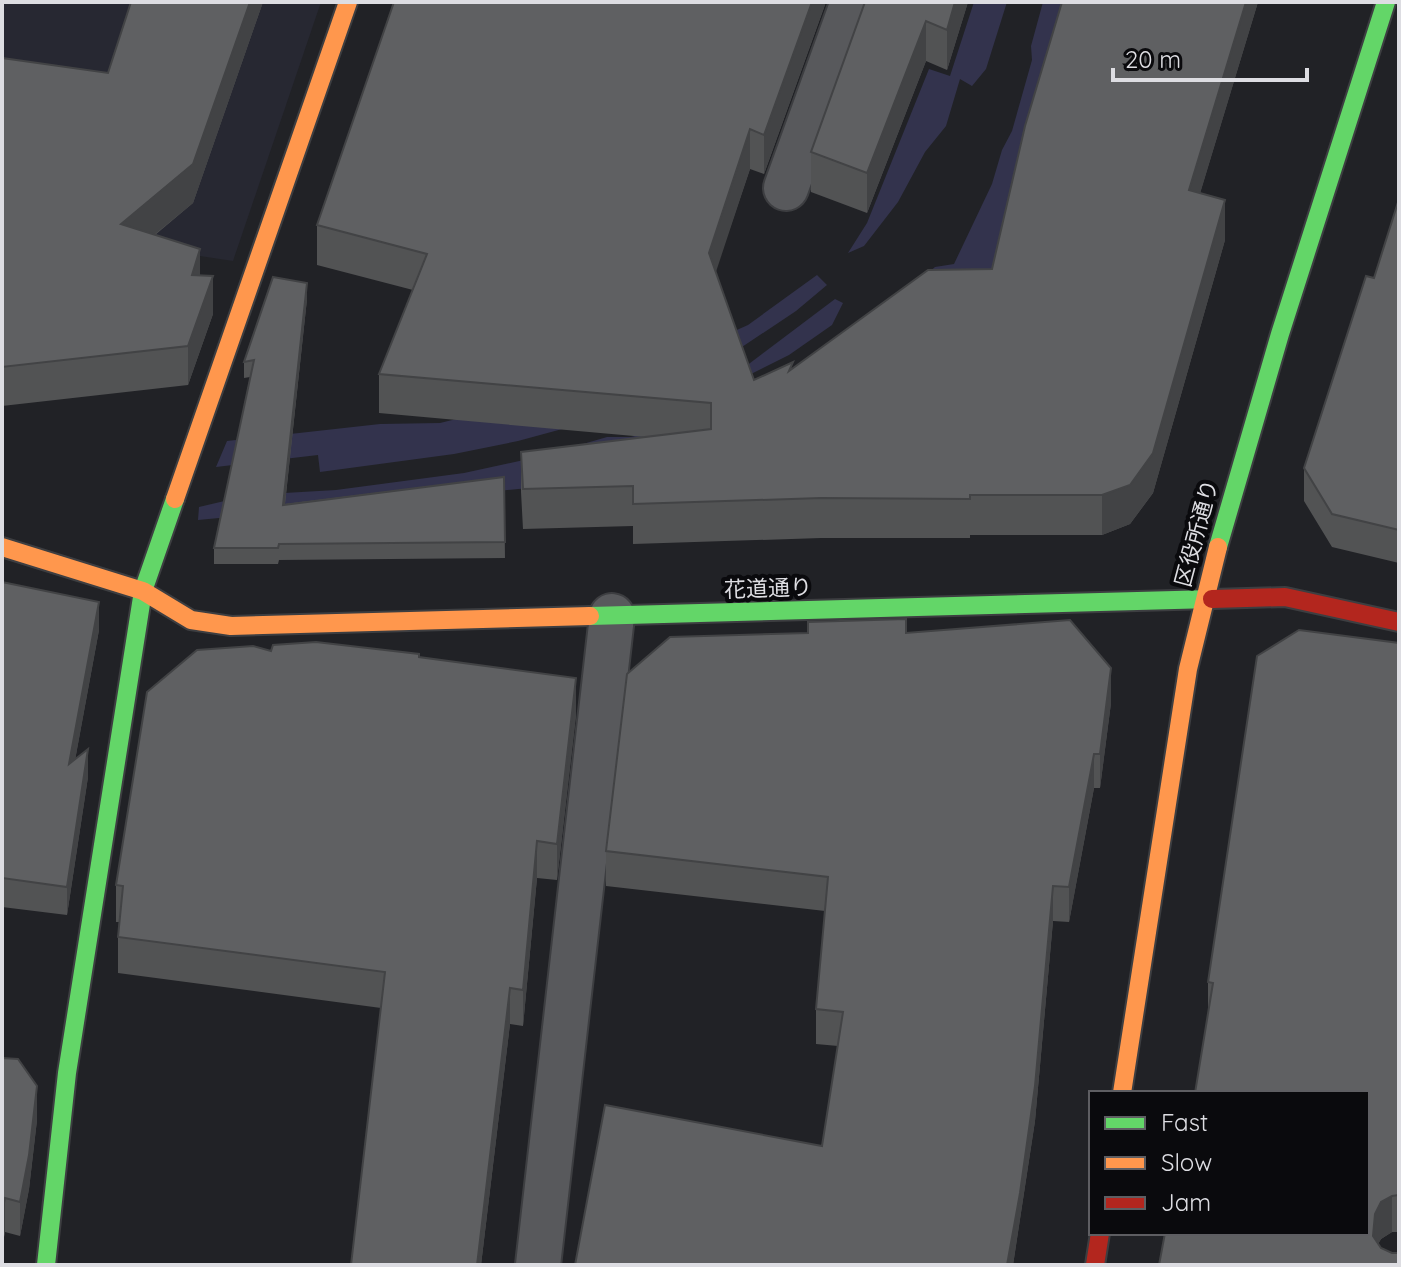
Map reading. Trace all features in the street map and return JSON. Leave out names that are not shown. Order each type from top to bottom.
[{"type":"street","points":[[46,1265],[67,1073],[143,591],[348,2]]},
{"type":"street","points":[[786,188],[853,2]]},
{"type":"street","name":"区役所通り","points":[[1122,1091],[1185,684],[1204,599],[1236,478],[1386,2]]},
{"type":"street","name":"花道通り","points":[[2,547],[143,591],[191,620],[231,626],[1285,597],[1399,622]]},
{"type":"street","points":[[538,1265],[612,616]]},
{"type":"street","points":[[1095,1265],[1100,1235]]},
{"type":"shaded area","points":[[2,2],[321,2],[233,261],[2,226]]},
{"type":"shaded area","points":[[974,2],[1007,2],[986,69],[972,86],[960,79],[946,126],[925,152],[898,202],[864,246],[848,253],[867,223],[929,69],[950,76]]},
{"type":"shaded area","points":[[1043,2],[1068,2],[1012,187],[992,290],[949,298],[942,311],[910,311],[770,408],[703,439],[603,473],[529,488],[198,520],[199,507],[250,495],[336,490],[464,473],[542,456],[607,437],[631,437],[655,431],[692,410],[716,408],[752,397],[818,362],[868,325],[935,267],[954,264],[992,184],[1002,150],[1012,131],[1032,60],[1031,46]]},
{"type":"shaded area","points":[[817,275],[827,285],[796,311],[721,361],[730,333],[748,325]]},
{"type":"shaded area","points":[[835,299],[843,303],[832,325],[789,355],[753,373],[725,382]]},
{"type":"shaded area","points":[[497,409],[599,419],[454,454],[320,472],[318,455],[216,467],[227,441],[380,424],[440,423]]},
{"type":"building","points":[[131,2],[250,2],[193,164],[121,224],[200,249],[192,275],[213,276],[188,346],[2,367],[2,58],[108,73]]},
{"type":"building","points":[[394,2],[812,2],[764,135],[750,129],[709,253],[754,380],[793,362],[789,371],[928,270],[992,269],[1025,126],[1062,2],[1246,2],[1189,190],[1225,200],[1153,453],[1130,485],[1102,495],[970,495],[970,499],[821,498],[633,504],[633,486],[523,489],[521,452],[711,429],[711,403],[379,374],[427,254],[317,225]]},
{"type":"building","points":[[865,2],[955,2],[947,30],[926,21],[867,173],[811,152]]},
{"type":"building","points":[[1399,199],[1399,530],[1332,514],[1304,468],[1366,276],[1374,278]]},
{"type":"building","points":[[273,277],[307,283],[283,505],[504,477],[505,542],[279,544],[278,548],[214,548],[254,360],[244,362]]},
{"type":"building","points":[[2,582],[99,602],[69,764],[88,749],[67,887],[2,878]]},
{"type":"building","points":[[906,619],[906,633],[1070,620],[1111,668],[1100,754],[1094,754],[1069,887],[1053,886],[1035,1086],[1007,1265],[575,1265],[605,1105],[822,1146],[843,1012],[816,1009],[828,877],[606,851],[627,674],[670,637],[808,633],[808,622]]},
{"type":"building","points":[[1299,630],[1399,643],[1399,1195],[1381,1202],[1375,1214],[1373,1236],[1381,1248],[1399,1253],[1399,1265],[1159,1265],[1165,1235],[1369,1235],[1369,1091],[1195,1091],[1213,983],[1208,982],[1257,656]]},
{"type":"building","points":[[316,642],[576,678],[557,844],[537,841],[523,990],[510,988],[477,1265],[351,1265],[385,972],[118,937],[123,886],[116,885],[147,692],[197,650],[253,646],[271,651],[273,645]]},
{"type":"building","points":[[2,1058],[18,1059],[37,1086],[20,1202],[5,1198],[2,1212]]},
{"type":"traffic: fast","points":[[1218,547],[1280,334],[1386,2]]},
{"type":"traffic: fast","points":[[46,1265],[67,1073],[143,591],[175,499]]},
{"type":"traffic: fast","points":[[590,616],[1212,599]]},
{"type":"traffic: slow","points":[[175,499],[348,2]]},
{"type":"traffic: slow","points":[[2,547],[143,591],[191,620],[231,626],[590,616]]},
{"type":"traffic: slow","points":[[1122,1091],[1188,669],[1218,547]]},
{"type":"traffic: jam","points":[[1212,599],[1285,597],[1399,622]]},
{"type":"traffic: jam","points":[[1095,1265],[1100,1235]]}]
